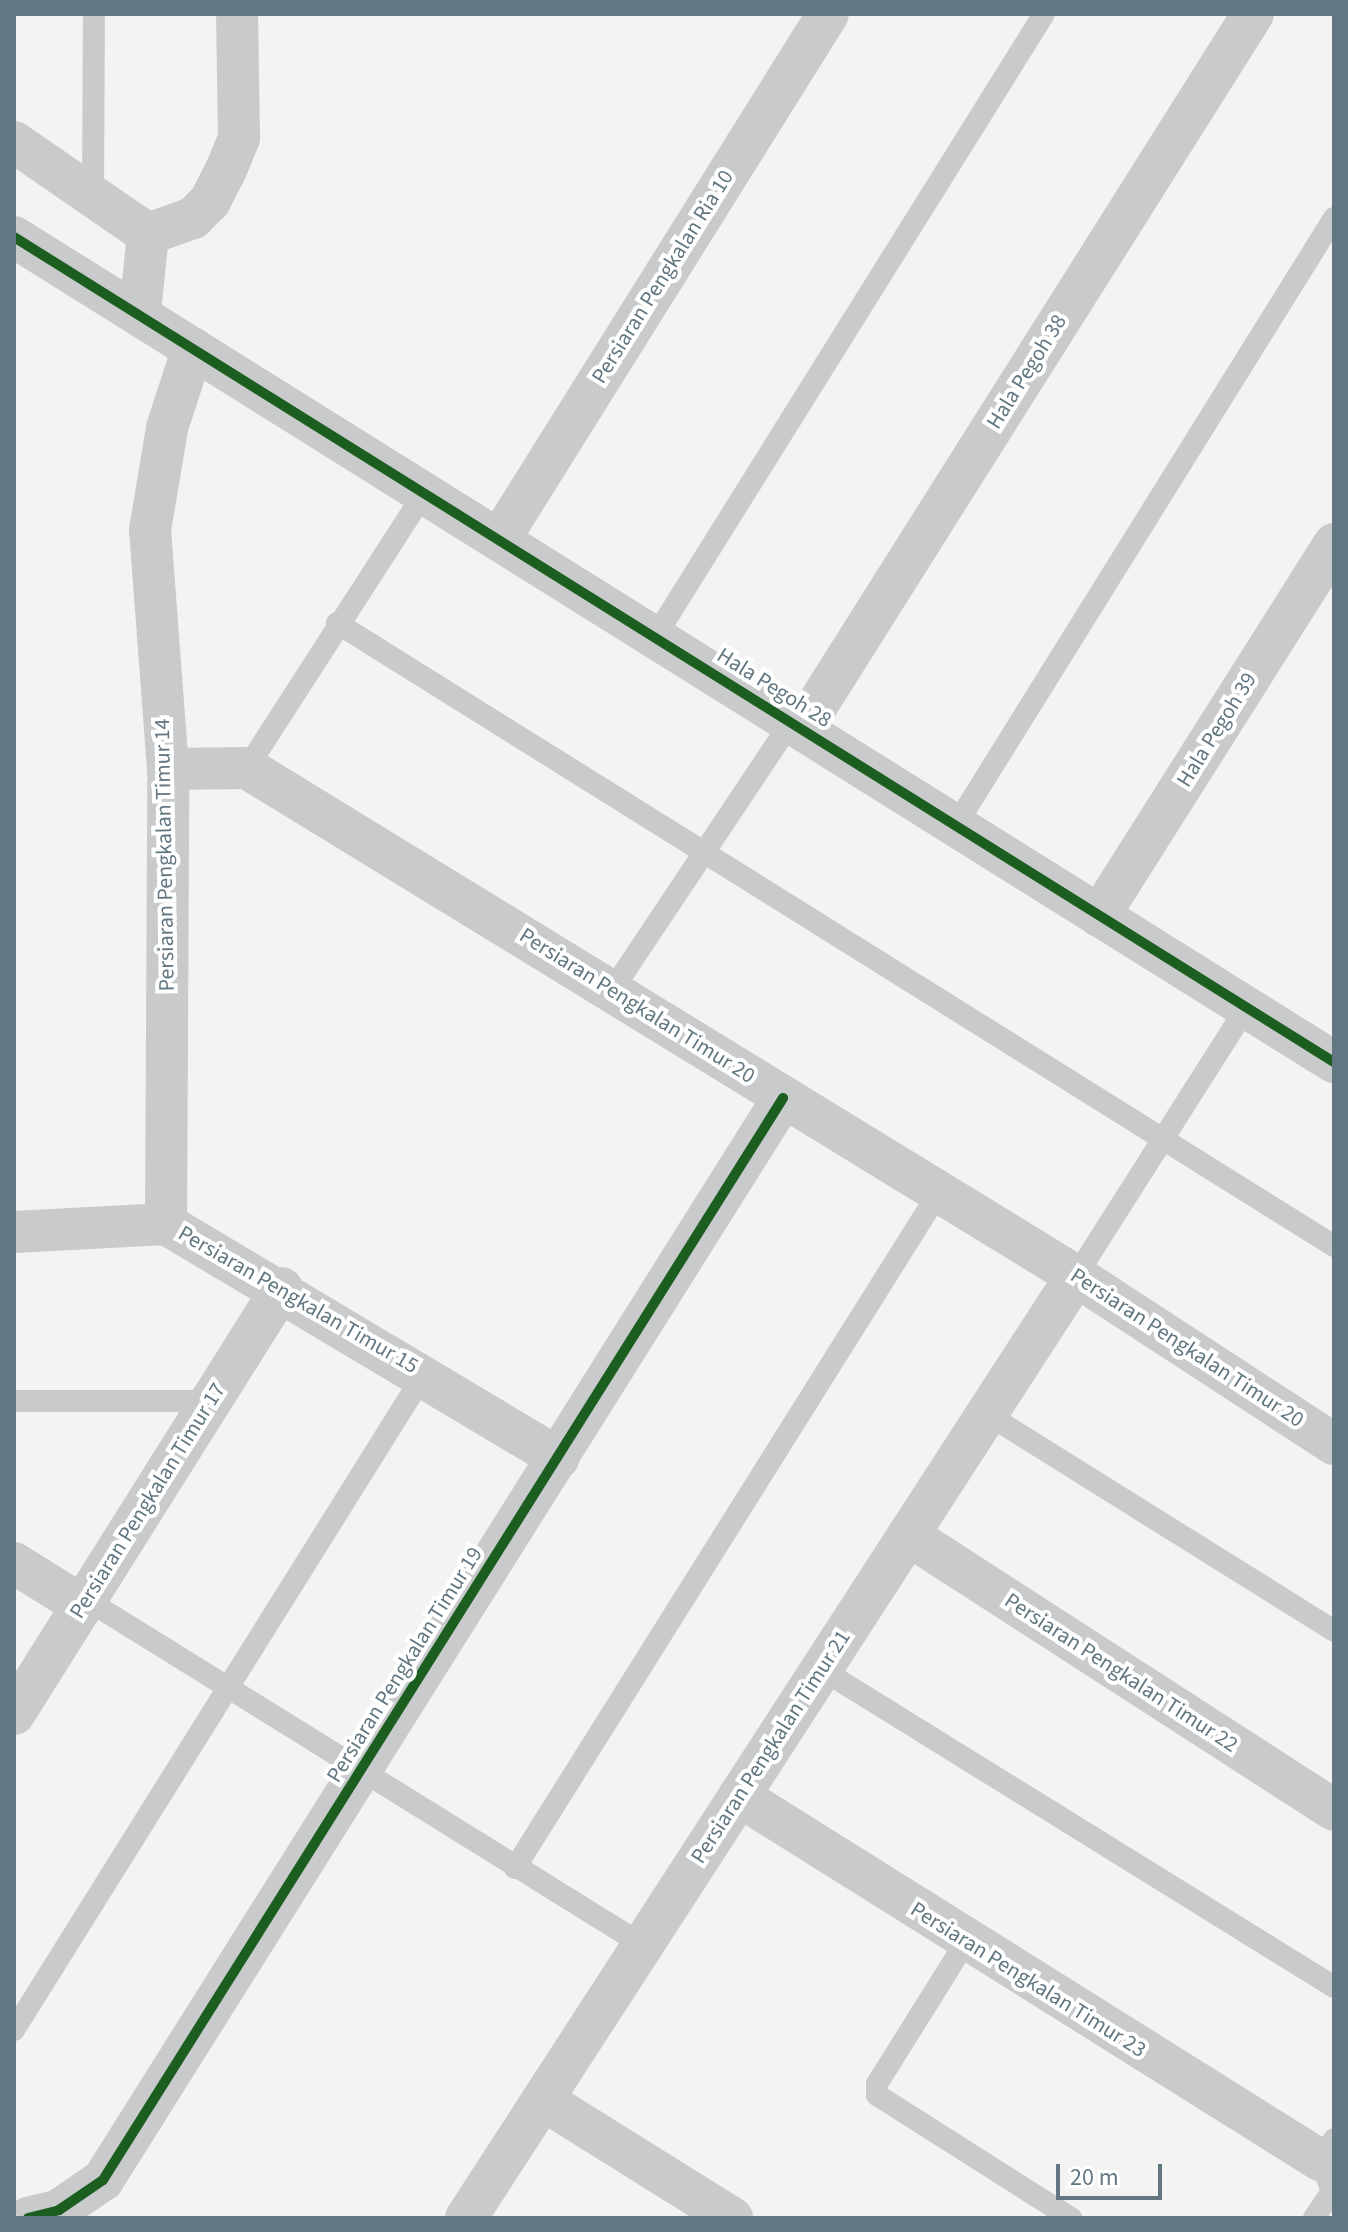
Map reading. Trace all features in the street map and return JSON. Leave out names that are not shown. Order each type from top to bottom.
[{"type":"street","points":[[148,234],[193,218],[210,201],[239,138],[237,14]]},
{"type":"street","name":"Persiaran Pengkalan Ria 10","points":[[499,540],[828,14]]},
{"type":"street","name":"Hala Pegoh 38","points":[[796,726],[1240,19]]},
{"type":"street","points":[[14,142],[93,193],[148,234]]},
{"type":"street","points":[[140,312],[148,234]]},
{"type":"street","name":"Hala Pegoh 28","points":[[14,237],[140,312],[1334,1062]]},
{"type":"street","name":"Persiaran Pengkalan Timur 14","points":[[166,1224],[168,769],[150,530],[167,428],[193,348]]},
{"type":"street","name":"Hala Pegoh 39","points":[[1099,916],[1334,544]]},
{"type":"street","points":[[168,769],[247,768]]},
{"type":"street","name":"Persiaran Pengkalan Timur 20","points":[[247,768],[613,989],[783,1098],[1076,1276],[1334,1444]]},
{"type":"street","name":"Persiaran Pengkalan Timur 19","points":[[28,2218],[59,2210],[103,2180],[783,1098]]},
{"type":"street","name":"Persiaran Pengkalan Timur 15","points":[[14,1232],[166,1224],[282,1288],[559,1458]]},
{"type":"street","name":"Persiaran Pengkalan Timur 21","points":[[466,2218],[1076,1276]]},
{"type":"street","name":"Persiaran Pengkalan Timur 17","points":[[14,1714],[282,1288]]},
{"type":"street","name":"Persiaran Pengkalan Timur 22","points":[[908,1535],[1334,1810]]},
{"type":"street","points":[[14,1563],[85,1603]]},
{"type":"street","name":"Persiaran Pengkalan Timur 23","points":[[739,1796],[965,1943],[1327,2150]]},
{"type":"street","points":[[543,2100],[732,2218]]},
{"type":"lane","points":[[93,193],[94,14]]},
{"type":"lane","points":[[655,637],[1044,14]]},
{"type":"lane","points":[[956,825],[1334,218]]},
{"type":"lane","points":[[247,768],[337,623],[424,493]]},
{"type":"lane","points":[[337,623],[1334,1246]]},
{"type":"lane","points":[[613,989],[796,726]]},
{"type":"lane","points":[[1076,1276],[1247,1007]]},
{"type":"lane","points":[[515,1868],[939,1192]]},
{"type":"lane","points":[[14,2030],[424,1374]]},
{"type":"lane","points":[[14,1401],[212,1401]]},
{"type":"lane","points":[[987,1414],[1334,1631]]},
{"type":"lane","points":[[85,1603],[643,1945]]},
{"type":"lane","points":[[821,1669],[1334,1987]]},
{"type":"lane","points":[[965,1943],[877,2084],[877,2095],[1071,2218]]},
{"type":"lane","points":[[1314,2218],[1333,2183],[1327,2150]]},
{"type":"cycle path","points":[[14,237],[1334,1062]]},
{"type":"cycle path","points":[[28,2218],[59,2210],[103,2180],[783,1098]]}]
